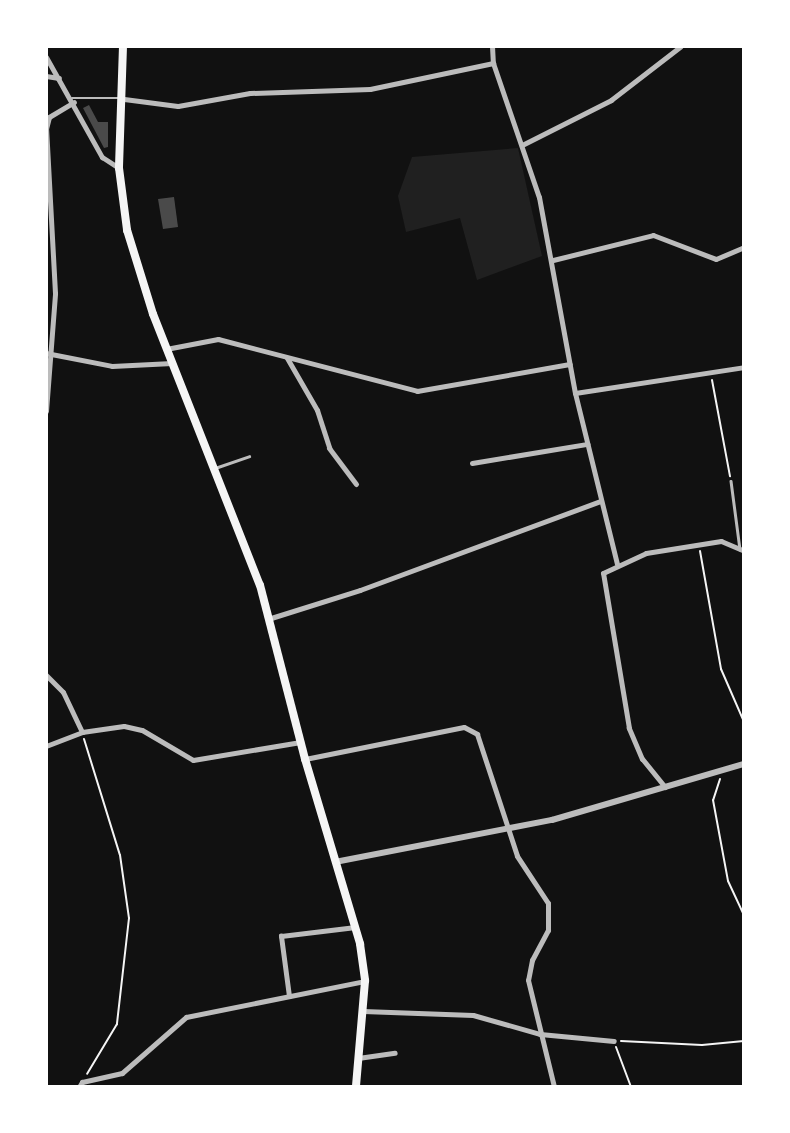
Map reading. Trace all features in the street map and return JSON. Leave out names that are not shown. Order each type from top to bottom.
[{"type":"main road","points":[[122,46],[124,99],[119,168],[131,246],[166,349],[271,618],[305,759],[355,927],[365,981],[356,1087]]},
{"type":"street","points":[[492,46],[493,64],[522,145],[553,260],[575,393],[617,564]]},
{"type":"street","points":[[671,46],[672,53]]},
{"type":"street","points":[[522,145],[611,100],[681,46]]},
{"type":"street","points":[[46,57],[73,100],[102,157],[119,168]]},
{"type":"street","points":[[124,99],[178,106],[250,93],[370,89],[493,64]]},
{"type":"street","points":[[46,76],[59,78]]},
{"type":"street","points":[[46,412],[53,354],[55,284],[46,129],[49,117],[73,100]]},
{"type":"street","points":[[553,260],[653,235],[716,259],[744,247]]},
{"type":"street","points":[[166,349],[218,340],[417,391],[570,364]]},
{"type":"street","points":[[46,353],[95,364],[172,363]]},
{"type":"street","points":[[287,358],[317,410],[329,448],[356,484]]},
{"type":"street","points":[[575,393],[744,367]]},
{"type":"street","points":[[472,463],[587,444]]},
{"type":"street","points":[[271,618],[360,590],[600,501]]},
{"type":"street","points":[[665,787],[642,759],[629,728],[603,573],[617,564],[646,553],[720,541],[742,550]]},
{"type":"street","points":[[46,675],[63,692],[82,732]]},
{"type":"street","points":[[46,746],[82,732],[124,726],[142,730],[193,760],[301,742]]},
{"type":"street","points":[[305,759],[464,727],[477,734],[517,856],[548,903],[548,930],[532,960],[528,980],[554,1087]]},
{"type":"street","points":[[335,862],[507,826],[552,820],[744,764]]},
{"type":"street","points":[[289,996],[281,936],[355,927]]},
{"type":"street","points":[[80,1084],[122,1073],[186,1017],[365,981]]},
{"type":"street","points":[[363,1011],[473,1015],[540,1034],[614,1041]]},
{"type":"street","points":[[358,1058],[395,1053]]},
{"type":"lane","points":[[73,100],[124,99]]},
{"type":"lane","points":[[214,468],[249,456]]},
{"type":"lane","points":[[731,481],[742,550]]},
{"type":"path","points":[[710,372],[731,481]]},
{"type":"path","points":[[698,545],[721,669],[744,722]]},
{"type":"path","points":[[80,1084],[117,1024],[128,918],[120,855],[82,732]]},
{"type":"path","points":[[723,770],[713,800],[728,881],[744,916]]},
{"type":"path","points":[[631,1087],[614,1041],[702,1045],[744,1041]]},
{"type":"shaded area","points":[[518,148],[542,256],[477,280],[460,218],[406,232],[398,196],[412,157]]},
{"type":"building","points":[[89,105],[98,122],[108,122],[108,147],[104,148],[83,108]]},
{"type":"building","points":[[174,197],[178,227],[163,229],[158,199]]}]
